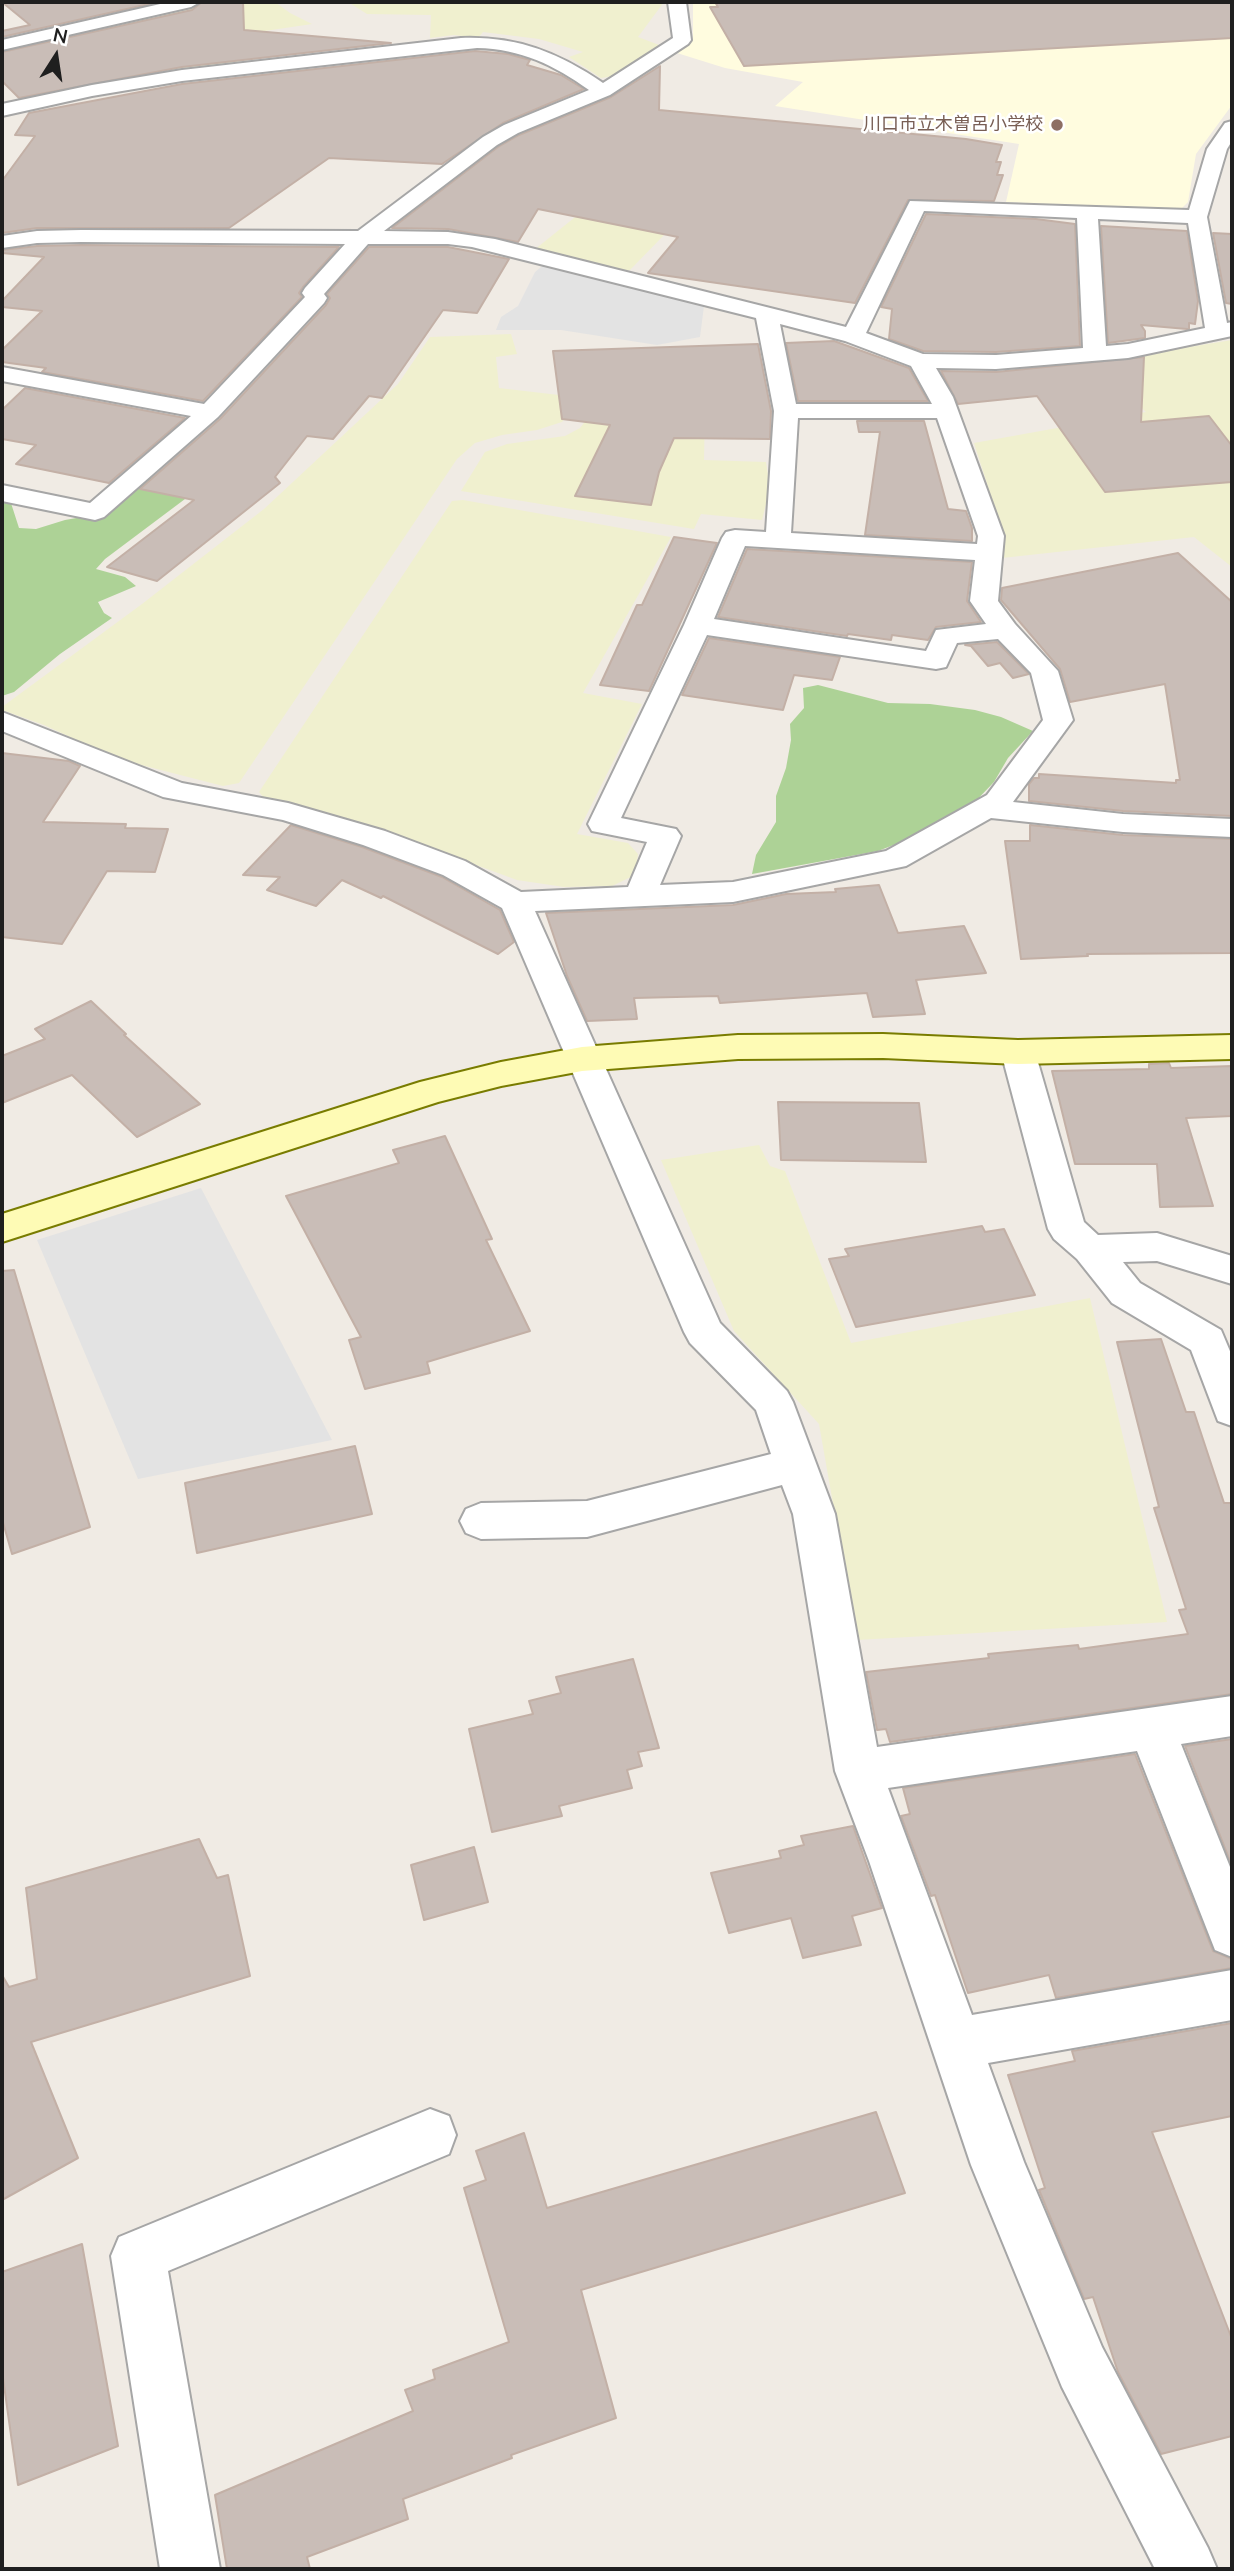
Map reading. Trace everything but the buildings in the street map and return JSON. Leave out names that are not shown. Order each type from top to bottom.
[{"type":"street","points":[[2,46],[191,2]]},
{"type":"street","points":[[2,493],[96,512],[210,412],[316,298],[313,293],[362,239],[489,141],[511,129],[603,91],[682,40],[677,2]]},
{"type":"street","points":[[2,110],[77,93],[203,73],[343,56],[493,43],[522,48],[557,59],[603,91]]},
{"type":"street","points":[[2,243],[37,237],[81,236],[448,238],[488,242],[604,275],[853,336],[920,361],[996,362],[1128,351],[1225,330],[1197,217],[1217,149],[1232,127]]},
{"type":"street","points":[[853,336],[917,205],[1197,217]]},
{"type":"street","points":[[1087,214],[1096,353]]},
{"type":"street","points":[[766,315],[786,411],[778,541]]},
{"type":"street","points":[[2,721],[174,791],[288,812],[374,838],[454,868],[515,902],[733,892],[895,859],[998,801],[1058,720],[1044,671],[1005,630],[985,601],[991,536],[941,397],[920,361]]},
{"type":"street","points":[[2,375],[210,412]]},
{"type":"street","points":[[786,411],[944,411]]},
{"type":"street","points":[[640,896],[664,836],[603,824],[698,625],[735,538],[990,553]]},
{"type":"street","points":[[698,625],[936,661],[946,636],[1005,630]]},
{"type":"street","points":[[986,808],[1123,823],[1232,828]]},
{"type":"street","points":[[515,902],[704,1332],[773,1402],[814,1514],[858,1771],[893,1861],[998,2165],[1082,2367],[1187,2569]]},
{"type":"street","points":[[2,1228],[432,1091],[501,1074],[582,1059],[738,1047],[883,1046],[1018,1052],[1232,1047]]},
{"type":"street","points":[[1018,1052],[1067,1229],[1090,1249],[1126,1293],[1207,1341],[1232,1410]]},
{"type":"street","points":[[1090,1249],[1157,1247],[1232,1270]]},
{"type":"street","points":[[481,1521],[587,1520],[796,1464]]},
{"type":"street","points":[[858,1771],[1232,1716]]},
{"type":"street","points":[[1151,1727],[1232,1933]]},
{"type":"street","points":[[957,2043],[1232,1995]]},
{"type":"street","points":[[190,2569],[138,2256],[430,2135]]},
{"type":"shaded area","name":"川口市立木曽呂小学校","points":[[693,2],[1232,2],[1232,105],[1196,154],[1188,202],[1179,211],[1006,202],[1019,144],[775,106],[803,82],[725,68],[677,53],[693,40]]},
{"type":"shaded area","points":[[546,263],[704,306],[700,337],[657,345],[561,330],[496,330],[501,317],[518,306],[535,272]]},
{"type":"shaded area","points":[[201,1188],[332,1440],[138,1479],[37,1240]]},
{"type":"green space","points":[[216,2],[275,2],[312,24],[238,35],[261,58],[152,76],[131,57],[2,85],[2,52]]},
{"type":"green space","points":[[348,2],[664,2],[638,37],[659,45],[620,75],[601,78],[569,57],[583,52],[539,39],[483,32],[478,38],[454,35],[430,38],[431,15],[367,14]]},
{"type":"green space","points":[[619,182],[701,197],[630,270],[619,273],[534,250]]},
{"type":"green space","points":[[511,334],[517,354],[496,357],[499,388],[576,397],[569,413],[562,422],[537,430],[502,435],[475,443],[457,459],[239,783],[223,786],[118,759],[44,725],[2,710],[2,707],[142,604],[264,509],[398,384],[430,337]]},
{"type":"green space","points":[[1232,340],[1232,567],[1194,537],[1002,558],[1004,537],[974,443],[1146,412],[1091,363]]},
{"type":"green space","points":[[705,409],[704,460],[766,462],[770,488],[762,520],[701,514],[694,529],[461,491],[485,452],[507,444],[565,436],[580,428],[590,415]]},
{"type":"green space","points":[[146,478],[161,478],[193,493],[105,559],[96,569],[125,577],[136,586],[98,602],[104,613],[112,618],[60,654],[14,692],[2,696],[2,499],[10,500],[19,528],[36,529],[65,520],[105,513]]},
{"type":"green space","points":[[463,500],[671,537],[583,693],[642,704],[577,834],[628,843],[638,854],[635,875],[612,886],[564,887],[517,880],[375,828],[310,808],[265,799],[259,792],[452,501]]},
{"type":"green space","points":[[818,685],[888,703],[930,704],[975,710],[1001,717],[1033,731],[1008,758],[994,782],[970,807],[922,834],[878,851],[752,874],[756,855],[776,822],[776,796],[786,768],[791,740],[790,724],[804,708],[803,688]]},
{"type":"green space","points":[[759,1145],[770,1166],[785,1171],[851,1343],[1090,1298],[1167,1622],[857,1640],[819,1424],[734,1331],[661,1160]]},
{"type":"place","name":"川口市立木曽呂小学校","points":[[1057,125]]}]
